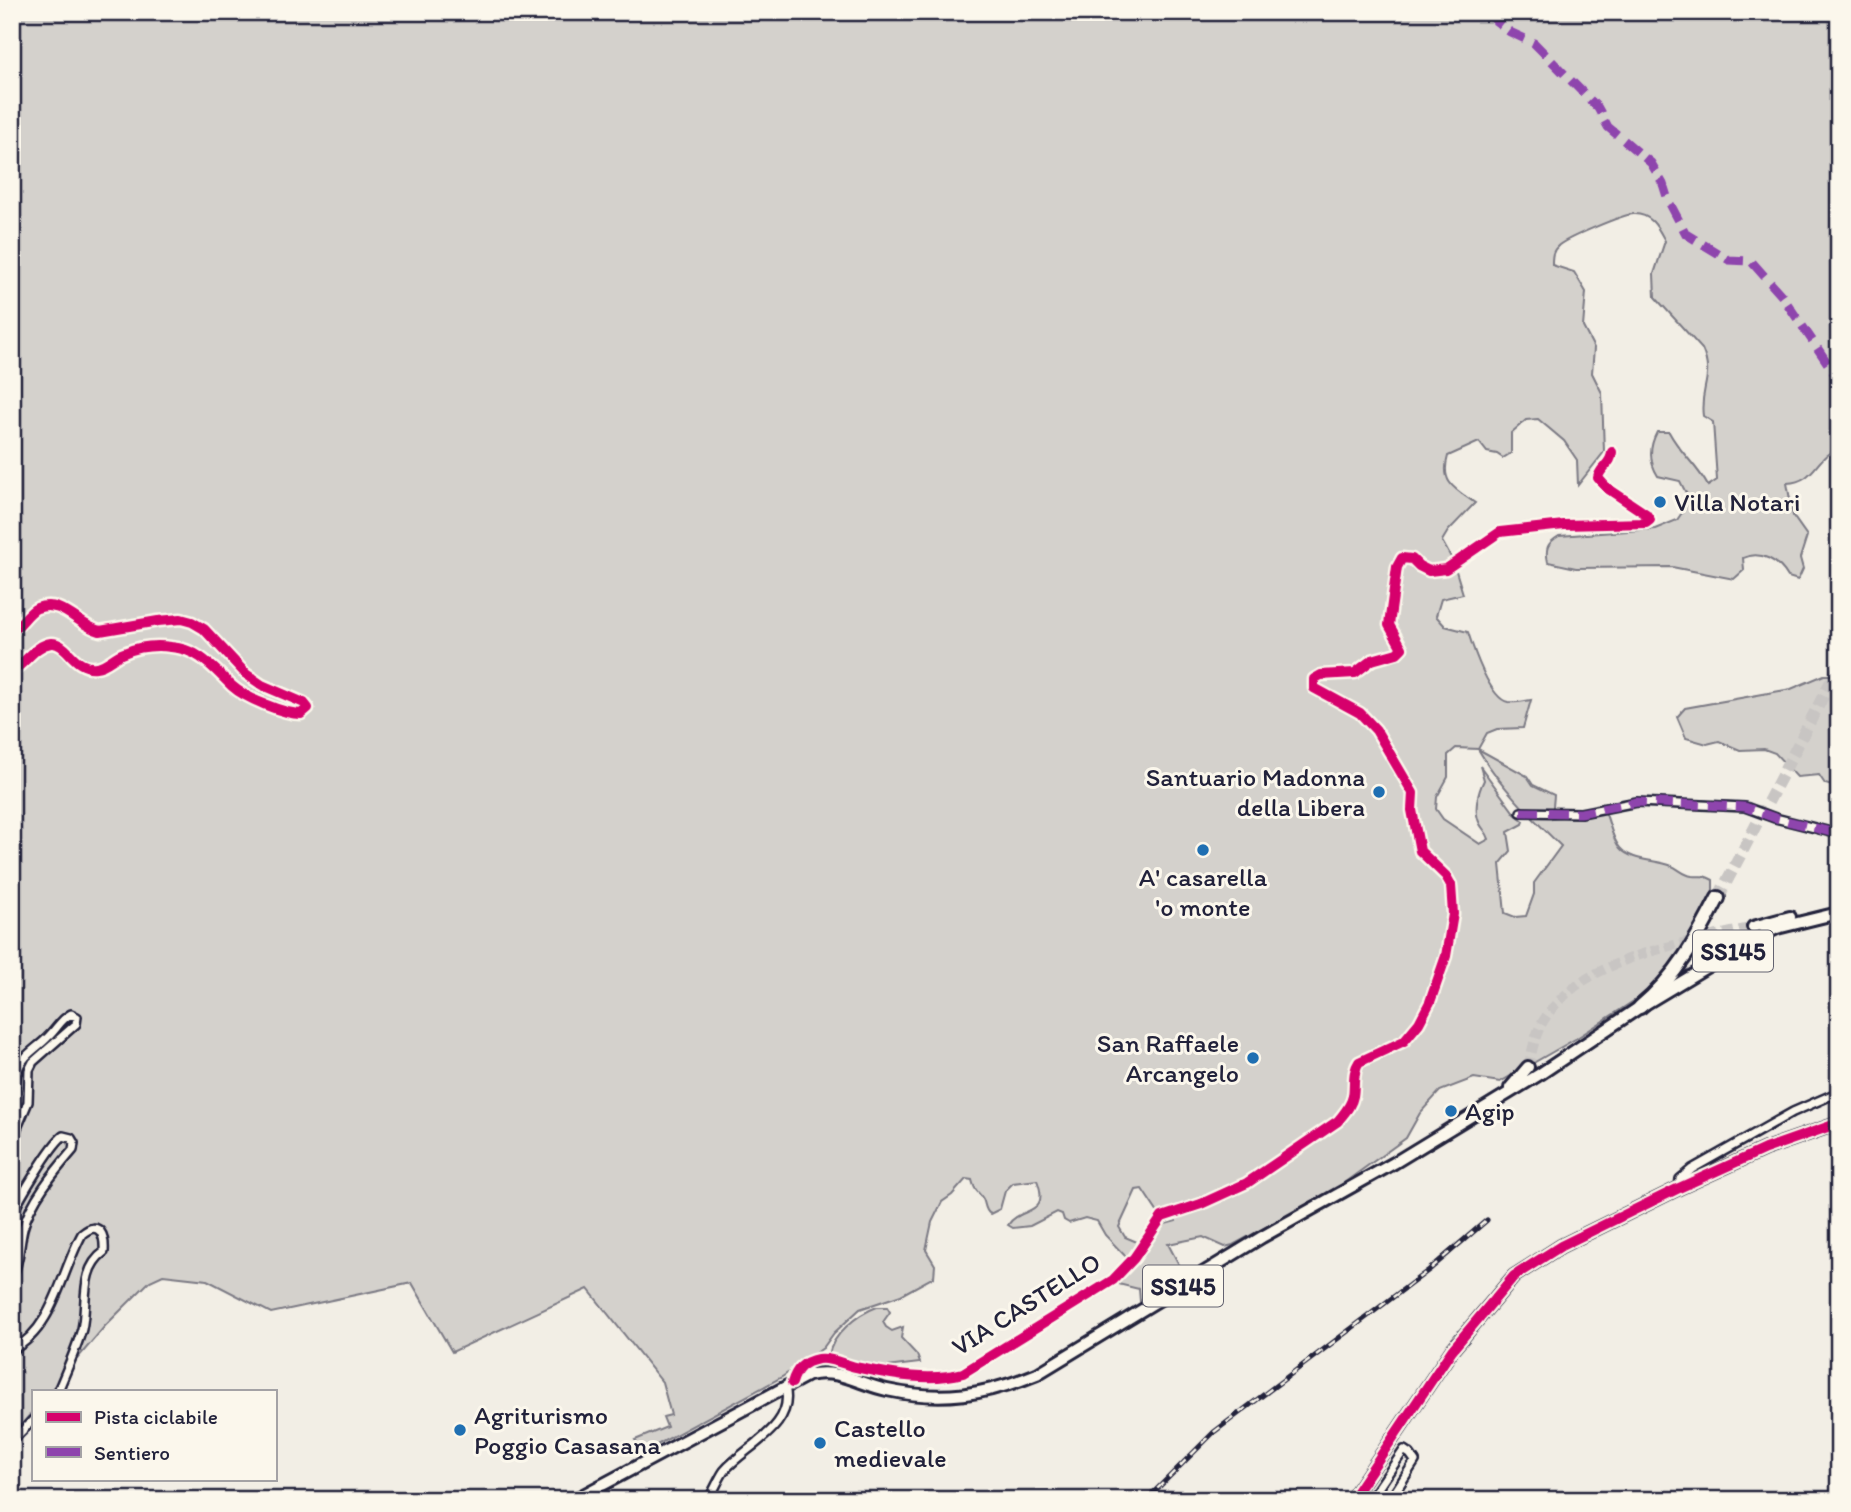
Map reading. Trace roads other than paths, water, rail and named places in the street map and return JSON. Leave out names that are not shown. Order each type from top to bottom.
[{"type":"highway","points":[[1640,1007],[1665,985],[1683,963],[1718,898]]},
{"type":"main road","name":"SS145","points":[[573,1500],[808,1375],[823,1371],[887,1390],[967,1396],[1003,1388],[1037,1374],[1262,1237],[1394,1163],[1566,1058],[1640,1007],[1762,935],[1795,922],[1837,914]]},
{"type":"main road","name":"SS145","points":[[1753,927],[1802,915],[1837,914]]},
{"type":"main road","name":"SS145","points":[[1498,1100],[1528,1067]]},
{"type":"main road","points":[[1353,1499],[1452,1350],[1514,1276],[1561,1246],[1679,1188],[1765,1149],[1839,1122]]},
{"type":"street","name":"VIA CASTELLO","points":[[788,1385],[804,1363],[826,1359],[898,1375],[948,1377],[963,1373],[1113,1280],[1134,1258],[1162,1217],[1201,1204],[1247,1183],[1338,1121],[1348,1110],[1359,1062],[1404,1041],[1419,1023],[1430,1002],[1446,956],[1453,914],[1451,885],[1446,876],[1420,851],[1412,810],[1413,793],[1376,730],[1360,713],[1314,688],[1314,680],[1321,675],[1355,673],[1372,660],[1397,653],[1402,648],[1389,625],[1397,567],[1402,558],[1412,559],[1429,571],[1446,569],[1500,532],[1564,525],[1646,523],[1650,520],[1646,514],[1607,488],[1598,478],[1609,464],[1612,452]]},
{"type":"street","points":[[12,631],[37,608],[49,606],[60,608],[100,631],[181,619],[204,629],[254,680],[304,703],[308,708],[301,714],[292,714],[255,700],[233,687],[203,657],[187,649],[141,648],[121,653],[111,661],[93,668],[72,658],[60,645],[50,643],[33,652],[23,665],[12,671]]},
{"type":"street","points":[[1521,813],[1581,813],[1637,802],[1745,807],[1775,818],[1839,834]]},
{"type":"street","points":[[12,1102],[17,1070],[22,1061],[50,1036],[60,1021],[71,1014],[77,1017],[76,1024],[33,1062],[29,1070],[29,1102],[12,1140]]},
{"type":"street","points":[[1679,1188],[1680,1179],[1692,1169],[1793,1112],[1839,1092]]},
{"type":"street","points":[[12,1214],[55,1142],[64,1136],[71,1138],[74,1150],[28,1215],[23,1227],[19,1262],[12,1277]]},
{"type":"street","points":[[12,1350],[33,1336],[47,1314],[82,1234],[89,1228],[102,1232],[105,1240],[104,1252],[96,1258],[88,1276],[82,1327],[58,1390]]},
{"type":"street","points":[[708,1500],[723,1473],[763,1438],[780,1418],[788,1385]]},
{"type":"street","points":[[12,1441],[32,1421]]},
{"type":"street","points":[[1387,1450],[1397,1458]]},
{"type":"street","points":[[1370,1500],[1404,1450],[1415,1461],[1390,1500]]},
{"type":"tunnel","points":[[1718,898],[1839,666]]},
{"type":"tunnel","points":[[1528,1067],[1541,1025],[1558,1002],[1580,983],[1635,956],[1753,927]]},
{"type":"railway","points":[[1146,1500],[1214,1432],[1429,1270],[1487,1220]]},
{"type":"place","name":"Villa Notari","points":[[1660,502]]},
{"type":"place","name":"Santuario Madonna della Libera","points":[[1379,792]]},
{"type":"place","name":"A' casarella 'o monte","points":[[1203,850]]},
{"type":"place","name":"San Raffaele Arcangelo","points":[[1253,1058]]},
{"type":"place","name":"Agip","points":[[1451,1111]]},
{"type":"place","name":"Agriturismo Poggio Casasana","points":[[460,1430]]},
{"type":"place","name":"Castello medievale","points":[[820,1443]]}]
